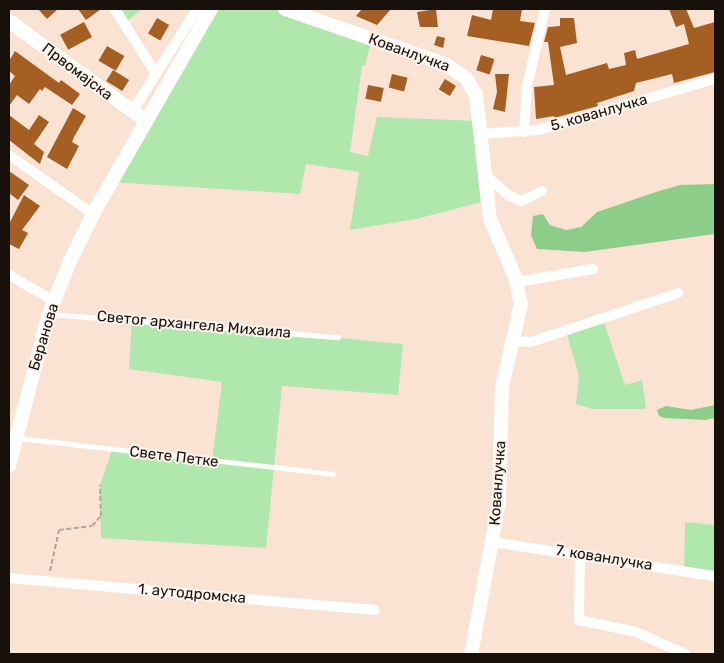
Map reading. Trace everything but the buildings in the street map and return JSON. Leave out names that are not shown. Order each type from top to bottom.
[{"type":"street","points":[[115,9],[156,74]]},
{"type":"street","points":[[132,112],[197,9]]},
{"type":"street","name":"Беранова","points":[[9,466],[52,308],[93,214],[211,9]]},
{"type":"street","name":"Кованлучка","points":[[285,9],[455,69],[466,78],[476,95],[483,172],[490,220],[518,282],[521,304],[502,387],[499,502],[471,654]]},
{"type":"street","points":[[524,132],[528,86],[545,9]]},
{"type":"street","name":"Првомајска","points":[[10,25],[146,121]]},
{"type":"street","name":"5. кованлучка","points":[[480,134],[524,132],[715,79]]},
{"type":"street","points":[[9,155],[93,214]]},
{"type":"street","points":[[483,172],[508,195],[521,201],[542,191]]},
{"type":"street","points":[[518,282],[593,269]]},
{"type":"street","points":[[9,275],[52,308]]},
{"type":"street","points":[[513,341],[531,342],[678,293]]},
{"type":"street","name":"7. кованлучка","points":[[492,542],[715,576]]},
{"type":"street","points":[[580,554],[580,620],[636,632],[684,654]]},
{"type":"street","name":"1. аутодромска","points":[[9,578],[375,610]]},
{"type":"lane","name":"Светог архангела Михаила","points":[[52,308],[338,337]]},
{"type":"lane","name":"Свете Петке","points":[[16,437],[333,474]]},
{"type":"path","points":[[47,581],[59,530],[92,526],[101,516],[100,485]]},
{"type":"green space","points":[[115,9],[143,9],[124,23]]},
{"type":"green space","points":[[211,9],[285,9],[372,39],[365,65],[362,66],[350,152],[368,156],[377,117],[479,121],[486,201],[416,219],[350,230],[359,172],[306,164],[300,194],[111,182]]},
{"type":"green space","points":[[715,184],[715,234],[585,252],[537,249],[531,235],[533,216],[543,214],[550,225],[566,230],[581,227],[597,212],[659,191],[680,185]]},
{"type":"green space","points":[[132,319],[403,344],[398,395],[282,386],[266,548],[101,538],[100,485],[112,450],[212,461],[222,382],[129,369]]},
{"type":"green space","points":[[603,319],[625,385],[642,380],[646,409],[592,409],[576,404],[579,376],[566,331]]},
{"type":"green space","points":[[715,405],[715,418],[705,420],[665,418],[659,416],[657,410],[666,406],[691,410]]},
{"type":"green space","points":[[685,522],[715,525],[715,576],[684,571]]}]
